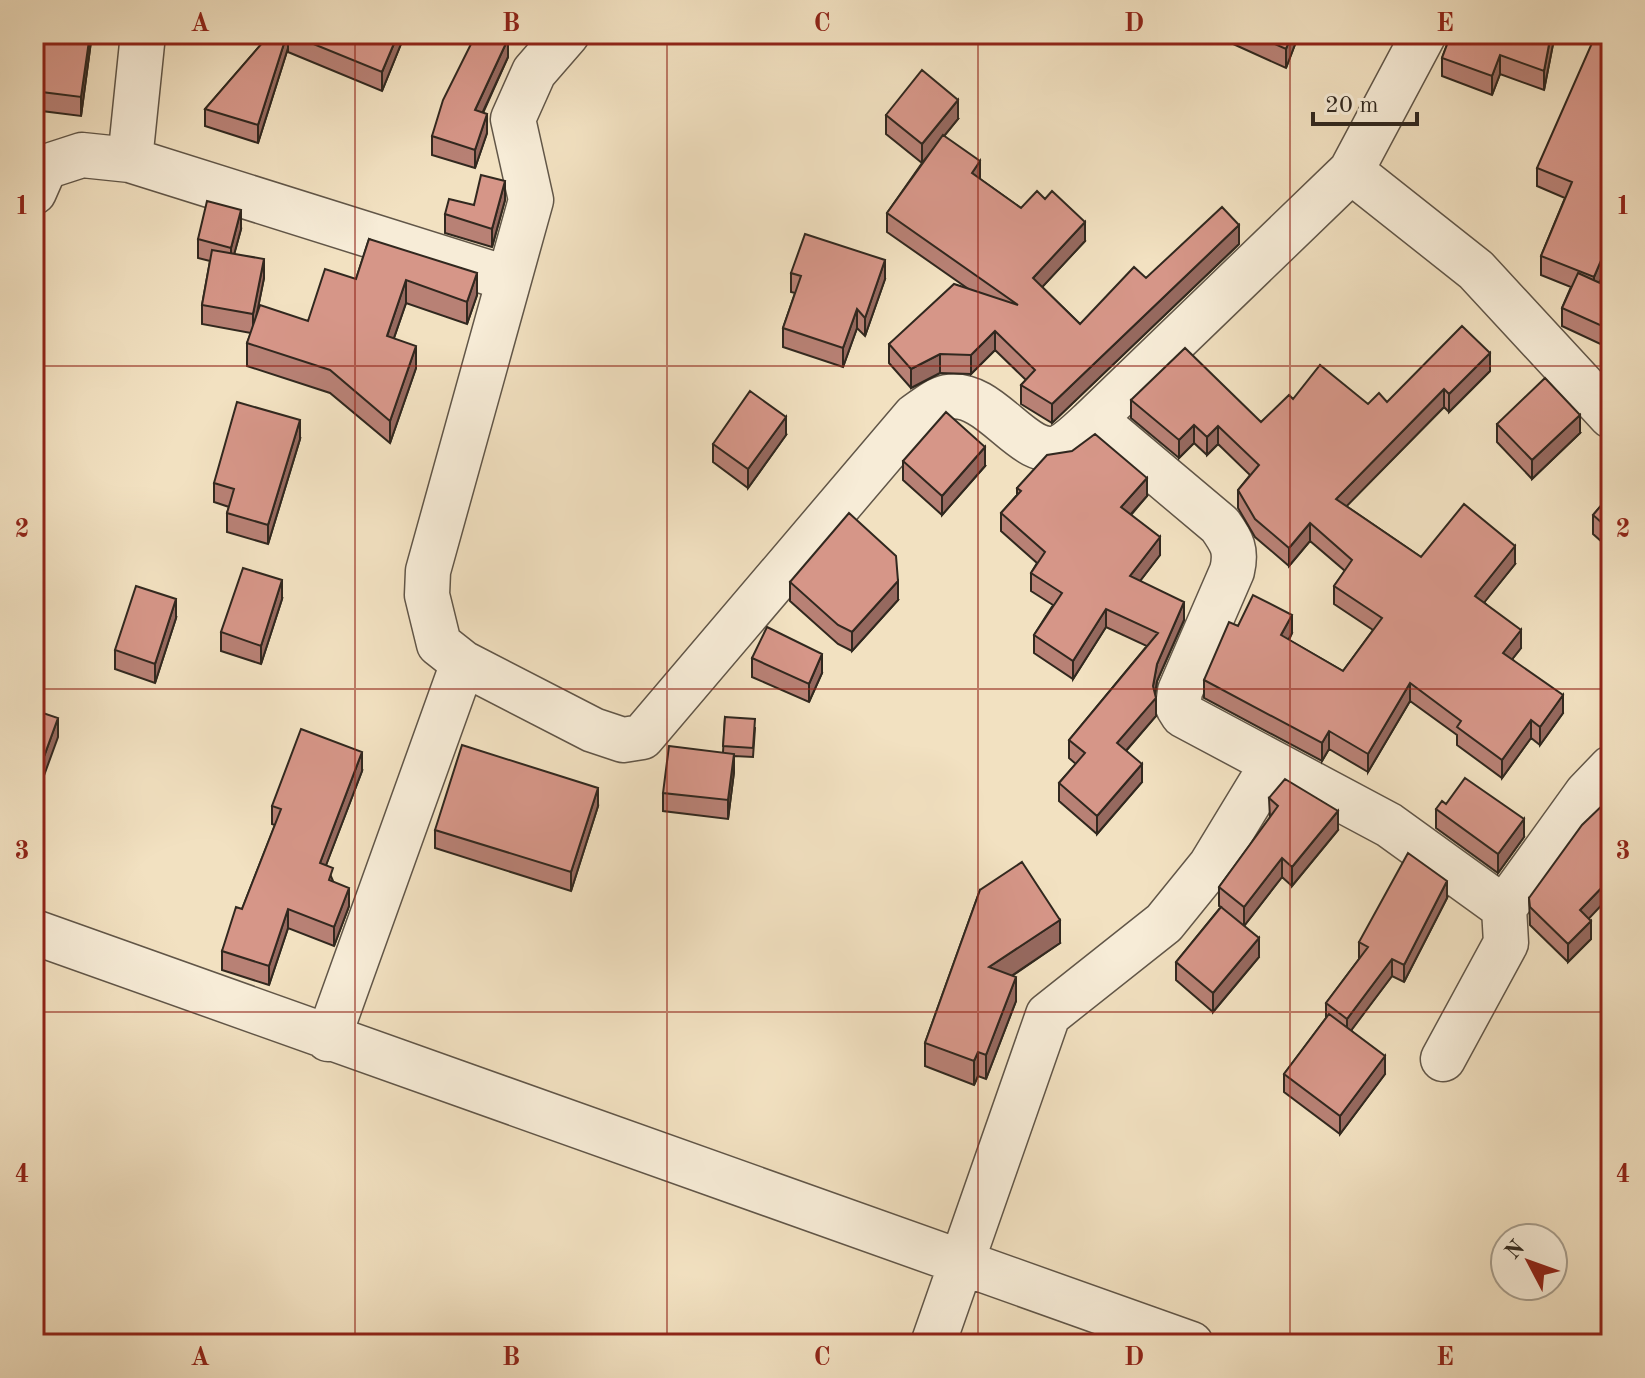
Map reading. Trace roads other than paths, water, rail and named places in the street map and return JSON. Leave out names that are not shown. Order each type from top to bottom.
[{"type":"street","points":[[130,160],[143,34]]},
{"type":"street","points":[[567,34],[534,72],[513,119],[531,200],[428,571],[427,595],[439,644],[463,663],[593,730],[623,740],[642,737],[915,416],[946,397],[976,399],[1019,436],[1041,447],[1059,447],[1094,419],[1351,171],[1424,34]]},
{"type":"street","points":[[34,192],[45,167],[82,155],[130,160],[509,279]]},
{"type":"street","points":[[1351,171],[1476,270],[1611,416]]},
{"type":"street","points":[[1094,419],[1220,525],[1233,543],[1236,554],[1232,571],[1180,691],[1178,707],[1183,715],[1389,825],[1504,908]]},
{"type":"street","points":[[328,1039],[463,663]]},
{"type":"street","points":[[933,1344],[1048,1015],[1164,923],[1211,865],[1273,763]]},
{"type":"street","points":[[1443,1059],[1506,943],[1504,908],[1587,793],[1611,768]]},
{"type":"street","points":[[34,932],[1191,1344]]}]
